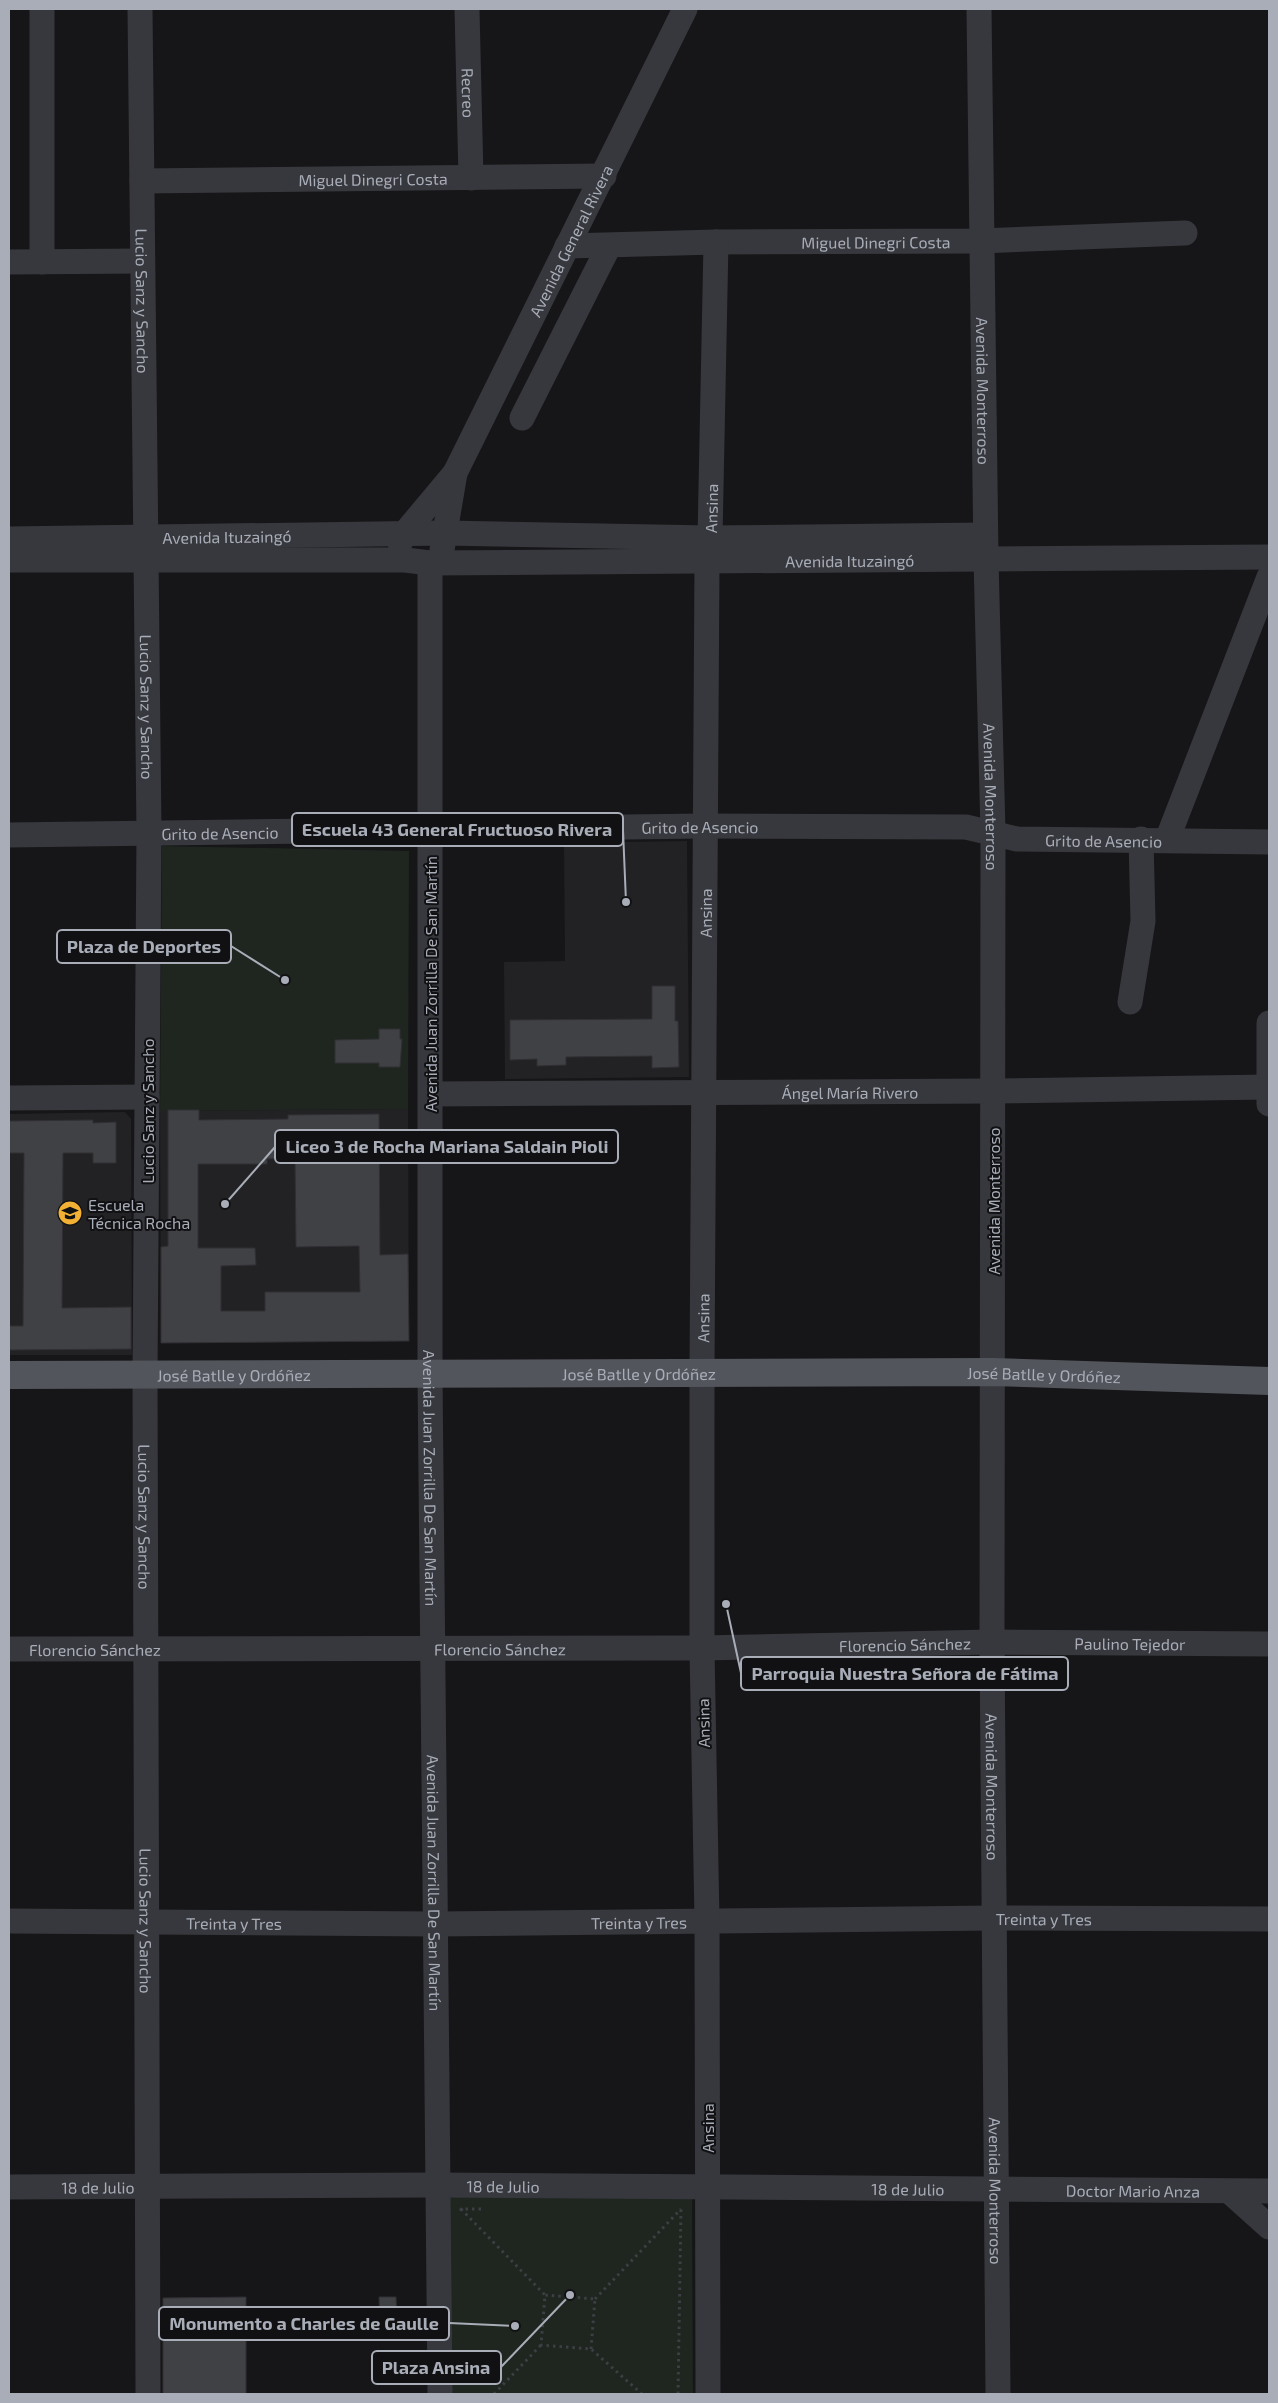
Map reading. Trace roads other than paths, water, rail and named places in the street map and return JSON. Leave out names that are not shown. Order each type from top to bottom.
[{"type":"main road","name":"José Batlle y Ordóñez","points":[[9,1375],[702,1371],[992,1372],[1269,1381]]},
{"type":"street","points":[[42,9],[42,262]]},
{"type":"street","name":"Lucio Sanz y Sancho","points":[[140,9],[149,833],[146,1373],[146,2187],[148,2394]]},
{"type":"street","name":"Recreo","points":[[468,9],[471,178]]},
{"type":"street","name":"Avenida General Rivera","points":[[404,534],[455,473],[567,246],[604,176],[685,9]]},
{"type":"street","name":"Avenida Monterroso","points":[[979,9],[980,241],[985,536],[993,833],[992,1642],[998,2394]]},
{"type":"street","name":"Miguel Dinegri Costa","points":[[142,181],[604,176]]},
{"type":"street","name":"Miguel Dinegri Costa","points":[[567,246],[716,242],[980,241],[1185,233]]},
{"type":"street","name":"Ansina","points":[[708,2394],[707,1921],[702,1648],[704,826],[708,550],[716,242]]},
{"type":"street","points":[[522,418],[609,246]]},
{"type":"street","points":[[9,262],[142,261]]},
{"type":"street","name":"Avenida General Rivera","points":[[445,533],[455,473]]},
{"type":"street","points":[[430,563],[442,550],[445,533]]},
{"type":"street","name":"Avenida Ituzaingó","points":[[9,560],[145,549],[445,533],[708,550],[986,560],[1269,557]]},
{"type":"street","points":[[404,534],[400,543],[401,553],[406,560]]},
{"type":"street","name":"Avenida Ituzaingó","points":[[9,539],[145,549],[406,560],[430,563],[985,536]]},
{"type":"street","name":"Avenida Juan Zorrilla De San Martín","points":[[430,563],[430,1373],[440,2394]]},
{"type":"street","points":[[1167,840],[1269,577]]},
{"type":"street","name":"Grito de Asencio","points":[[9,835],[704,826],[966,827],[1017,839],[1269,842]]},
{"type":"street","points":[[1130,1002],[1143,921],[1141,839]]},
{"type":"street","points":[[1269,1023],[1269,1104]]},
{"type":"street","name":"Ángel María Rivero","points":[[431,1094],[704,1094],[1269,1087]]},
{"type":"street","points":[[9,1098],[147,1097]]},
{"type":"street","name":"Florencio Sánchez","points":[[9,1649],[702,1648],[992,1642]]},
{"type":"street","name":"Paulino Tejedor","points":[[992,1642],[1269,1644]]},
{"type":"street","name":"Treinta y Tres","points":[[9,1921],[436,1924],[994,1918],[1269,1919]]},
{"type":"street","name":"18 de Julio","points":[[9,2187],[438,2185],[996,2190]]},
{"type":"street","name":"Doctor Mario Anza","points":[[996,2190],[1269,2191]]},
{"type":"street","points":[[1230,2192],[1269,2227]]},
{"type":"place","name":"Escuela 43 General Fructuoso Rivera","points":[[626,902]]},
{"type":"place","name":"Plaza de Deportes","points":[[285,980]]},
{"type":"place","name":"Liceo 3 de Rocha Mariana Saldain Pioli","points":[[225,1204]]},
{"type":"place","name":"Escuela Técnica Rocha","points":[[70,1213]]},
{"type":"place","name":"Parroquia Nuestra Señora de Fátima","points":[[726,1604]]},
{"type":"place","name":"Plaza Ansina","points":[[570,2295]]},
{"type":"place","name":"Monumento a Charles de Gaulle","points":[[515,2326]]}]
